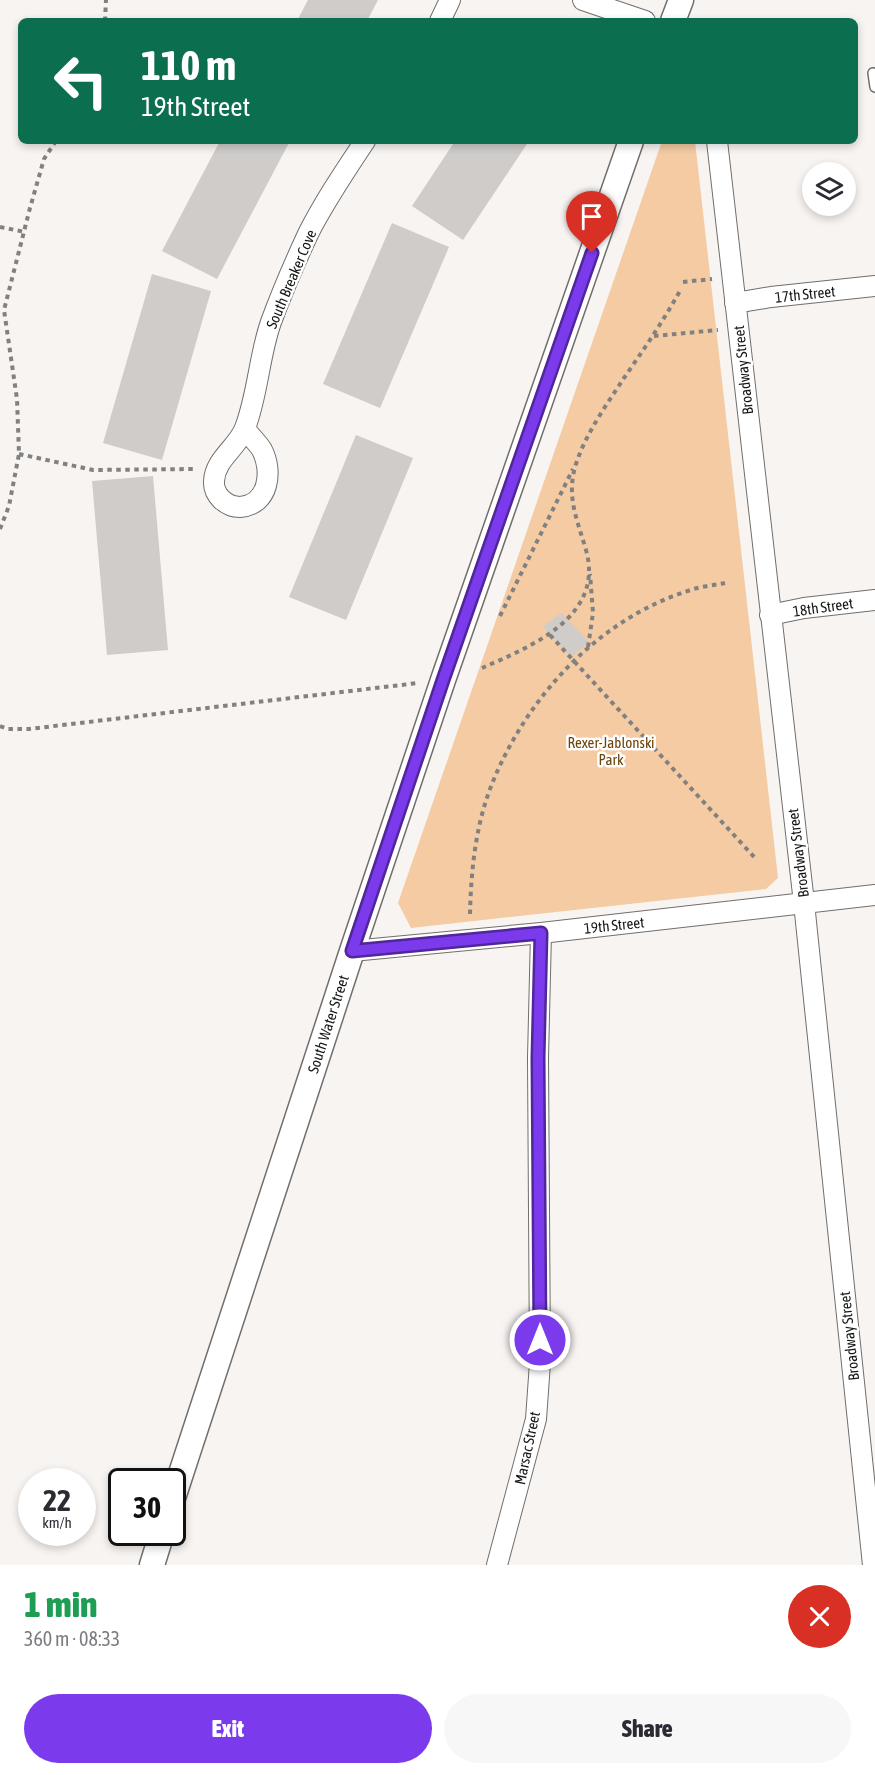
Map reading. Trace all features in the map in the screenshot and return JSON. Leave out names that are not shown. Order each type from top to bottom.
[{"type":"street","points":[[441,18],[450,0]]},
{"type":"street","points":[[583,0],[636,18]]},
{"type":"street","points":[[674,18],[681,0]]},
{"type":"street","name":"South Breaker Cove","points":[[217,469],[245,429],[271,324],[309,233],[363,144]]},
{"type":"street","name":"South Water Street","points":[[183,1468],[443,680],[630,144]]},
{"type":"street","name":"Broadway Street","points":[[717,144],[804,903],[873,1565]]},
{"type":"street","name":"17th Street","points":[[735,303],[875,286]]},
{"type":"street","points":[[217,469],[213,483],[217,494],[226,504],[240,507],[253,503],[263,494],[268,482],[267,466],[262,450],[245,429]]},
{"type":"street","name":"18th Street","points":[[770,615],[804,608],[875,600]]},
{"type":"street","name":"19th Street","points":[[352,951],[541,933],[875,895]]},
{"type":"street","name":"Marsac Street","points":[[497,1565],[536,1419],[539,1374],[538,1058],[541,933]]},
{"type":"street","points":[[152,1565],[158,1546]]},
{"type":"lane","points":[[873,73],[875,87]]},
{"type":"path","points":[[105,18],[106,0]]},
{"type":"path","points":[[0,529],[9,506],[19,454],[17,399],[4,310],[44,159],[54,144]]},
{"type":"path","points":[[0,227],[25,232]]},
{"type":"path","points":[[683,282],[714,279]]},
{"type":"path","points":[[500,616],[605,405],[653,336],[681,290]]},
{"type":"path","points":[[653,336],[720,329]]},
{"type":"path","points":[[19,454],[93,470],[217,469]]},
{"type":"path","points":[[577,461],[572,484],[573,512],[590,570],[593,613],[588,648]]},
{"type":"path","points":[[482,668],[515,654],[550,634],[568,619],[583,599],[590,570]]},
{"type":"path","points":[[470,914],[474,852],[493,780],[519,730],[540,699],[573,660],[631,618],[656,604],[693,589],[725,583]]},
{"type":"path","points":[[550,634],[756,859]]},
{"type":"path","points":[[0,726],[8,729],[29,729],[443,680]]},
{"type":"green space","name":"Rexer-Jablonski Park","points":[[661,144],[695,144],[778,878],[766,889],[411,928],[398,903]]},
{"type":"building","points":[[308,0],[378,0],[369,18],[299,18]]},
{"type":"building","points":[[218,144],[288,144],[217,279],[162,251]]},
{"type":"building","points":[[453,144],[527,144],[463,240],[412,206]]},
{"type":"building","points":[[392,223],[449,247],[380,408],[323,384]]},
{"type":"building","points":[[152,274],[211,291],[162,460],[103,443]]},
{"type":"building","points":[[356,435],[413,458],[346,620],[289,597]]},
{"type":"building","points":[[153,476],[168,650],[107,655],[92,481]]},
{"type":"building","points":[[561,613],[589,642],[571,657],[543,627]]},
{"type":"route","points":[[540,1340],[538,1058],[541,933],[352,951],[443,680],[592,253]]}]
